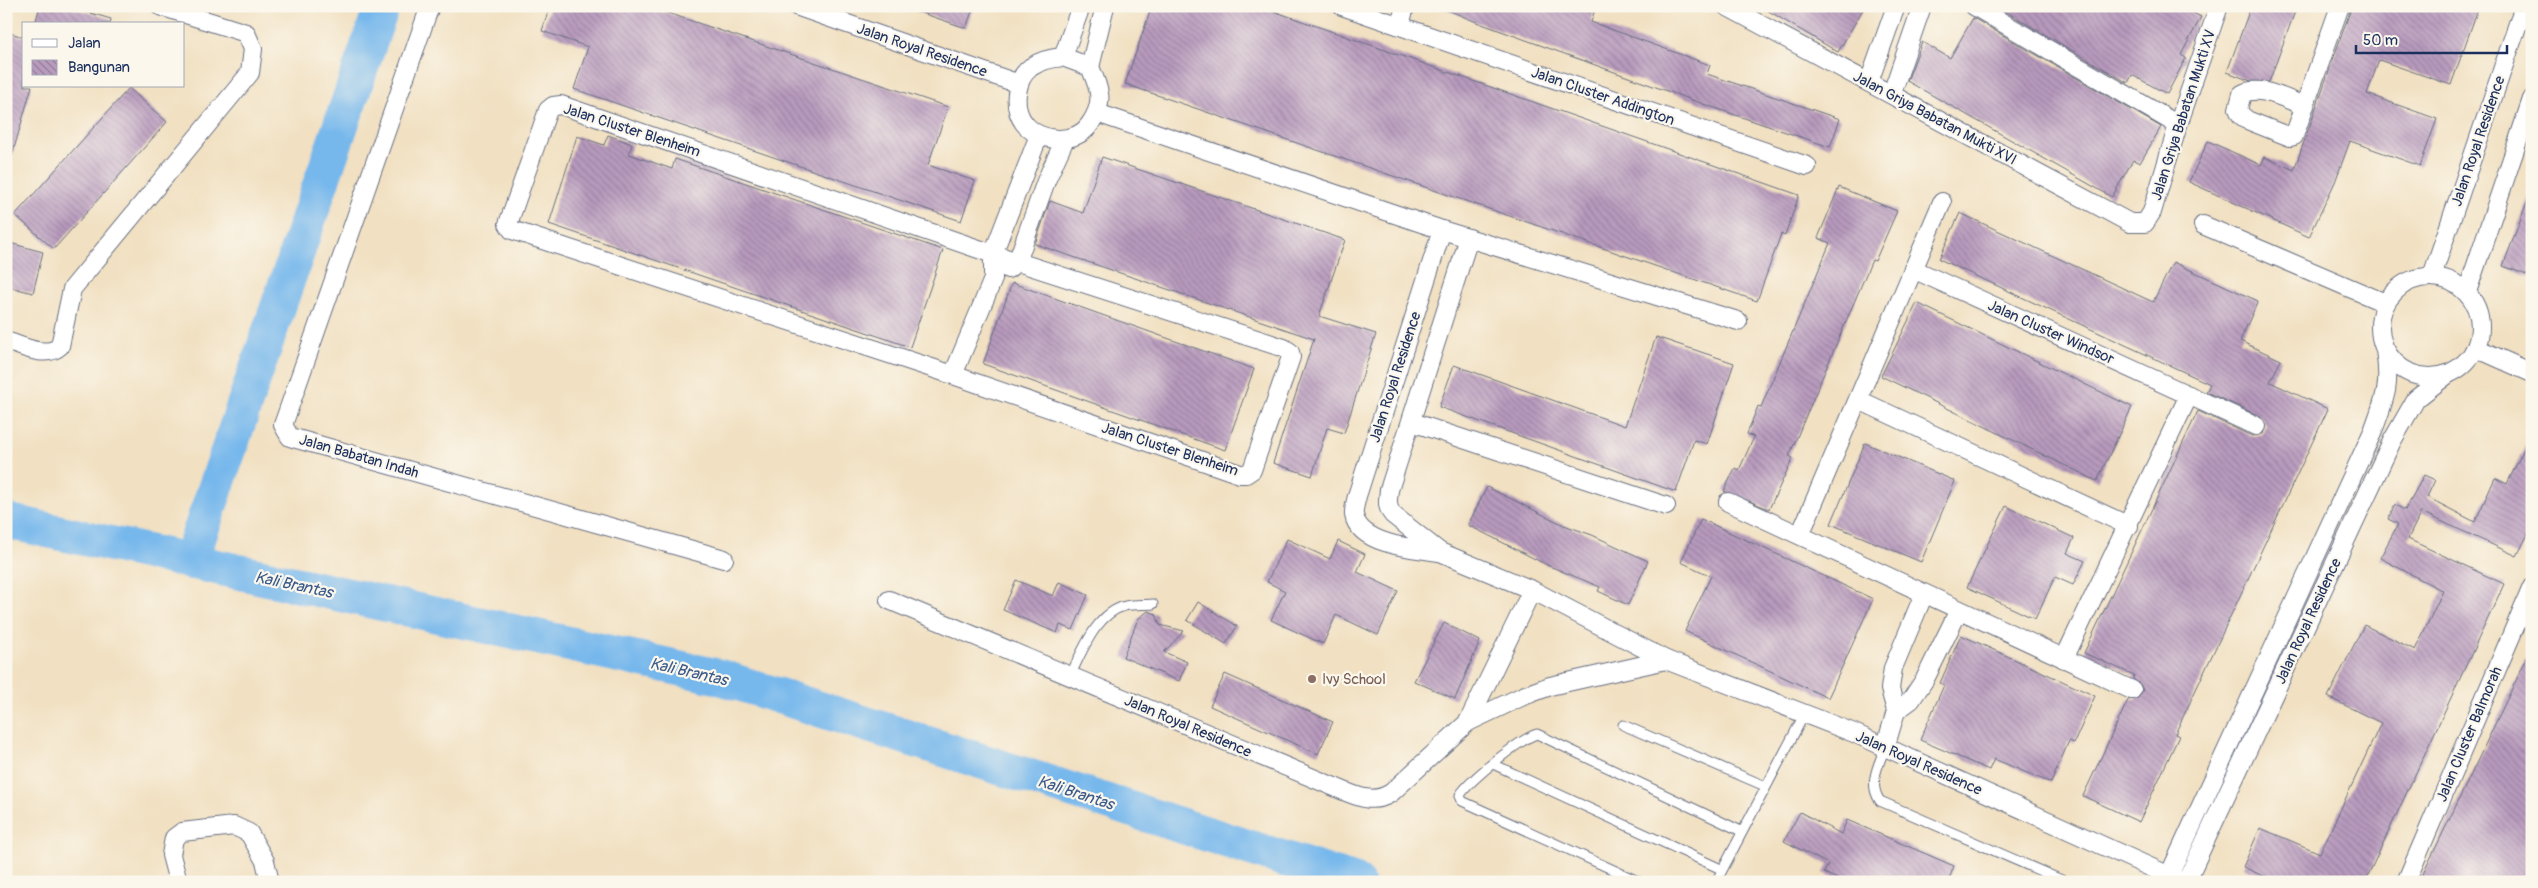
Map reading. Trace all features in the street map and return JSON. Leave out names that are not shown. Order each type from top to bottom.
[{"type":"street","points":[[6,341],[45,352],[52,352],[60,346],[72,289],[250,73],[253,49],[246,33],[160,6]]},
{"type":"street","name":"Jalan Babatan Indah","points":[[430,6],[283,425],[290,436],[724,560]]},
{"type":"street","name":"Jalan Royal Residence","points":[[796,6],[1018,84]]},
{"type":"street","points":[[1063,57],[1081,6]]},
{"type":"street","points":[[1090,67],[1063,57],[1047,58],[1030,68],[1018,84],[1016,104],[1024,122],[1039,135],[1065,139],[1084,132],[1097,113],[1100,91],[1090,67],[1105,6]]},
{"type":"street","name":"Jalan Cluster Addington","points":[[1342,6],[1807,166]]},
{"type":"street","points":[[1400,26],[1405,6]]},
{"type":"street","name":"Jalan Griya Babatan Mukti XVI","points":[[1726,6],[2130,223],[2145,223]]},
{"type":"street","points":[[1869,82],[1896,6]]},
{"type":"street","points":[[1892,94],[1922,6]]},
{"type":"street","points":[[1974,6],[2178,125]]},
{"type":"street","points":[[2305,106],[2340,6]]},
{"type":"street","name":"Jalan Royal Residence","points":[[2432,276],[2524,6]]},
{"type":"street","name":"Jalan Griya Babatan Mukti XV","points":[[2145,223],[2152,212],[2215,8]]},
{"type":"street","points":[[2467,292],[2532,99]]},
{"type":"street","name":"Jalan Cluster Blenheim","points":[[561,105],[993,254],[1284,348],[1290,352],[1291,358],[1252,470],[1246,474],[1240,474],[953,375],[512,230],[508,224],[548,110],[553,106],[561,105]]},
{"type":"street","points":[[1097,113],[1442,230],[1738,321]]},
{"type":"street","points":[[953,375],[993,279],[993,254],[1039,135]]},
{"type":"street","points":[[993,279],[1017,262],[1046,181],[1065,139]]},
{"type":"street","points":[[1800,535],[1942,202]]},
{"type":"street","points":[[2203,225],[2385,303]]},
{"type":"street","name":"Jalan Royal Residence","points":[[1442,230],[1357,496],[1354,515],[1361,530],[1373,538],[1412,548],[1444,553]]},
{"type":"street","name":"Jalan Royal Residence","points":[[1469,238],[1389,490],[1388,510],[1444,553],[1532,590],[1666,660],[1884,748],[2176,880]]},
{"type":"street","name":"Jalan Cluster Windsor","points":[[1913,269],[2256,426]]},
{"type":"street","points":[[2432,276],[2450,281],[2467,292],[2476,304],[2480,319],[2480,334],[2476,348],[2469,359],[2448,374],[2426,376],[2405,371],[2394,362],[2385,350],[2380,326],[2385,303],[2397,288],[2413,279],[2432,276]]},
{"type":"street","points":[[2476,348],[2532,373]]},
{"type":"street","name":"Jalan Royal Residence","points":[[2176,880],[2372,431],[2388,390],[2389,373],[2385,350]]},
{"type":"street","name":"Jalan Royal Residence","points":[[2176,880],[2392,441],[2416,399],[2448,374]]},
{"type":"street","points":[[2064,659],[2189,395]]},
{"type":"street","points":[[1859,400],[2128,526]]},
{"type":"street","name":"Jalan Royal Residence","points":[[1412,422],[1666,506]]},
{"type":"street","points":[[1728,502],[2132,690]]},
{"type":"street","name":"Jalan Cluster Balmorah","points":[[2406,882],[2532,587]]},
{"type":"street","name":"Jalan Royal Residence","points":[[1468,722],[1532,590]]},
{"type":"street","points":[[1896,712],[1890,689],[1893,668],[1924,594]]},
{"type":"street","name":"Jalan Royal Residence","points":[[889,600],[1366,799],[1383,799],[1468,722],[1523,696],[1550,686],[1666,660]]},
{"type":"street","points":[[1884,748],[1896,712],[1911,700],[1925,679],[1959,610]]},
{"type":"street","points":[[178,882],[171,855],[174,838],[182,832],[234,826],[249,833],[265,861],[270,882]]},
{"type":"lane","points":[[1070,676],[1092,635],[1108,615],[1125,606],[1153,604]]},
{"type":"lane","points":[[1716,882],[1741,831],[1804,715]]},
{"type":"lane","points":[[1623,725],[1765,786]]},
{"type":"lane","points":[[1640,882],[1462,801],[1460,795],[1466,787],[1493,764],[1530,736],[1537,734],[1741,831]]},
{"type":"lane","points":[[1884,748],[1873,782],[1873,792],[1880,802],[2063,881]]},
{"type":"lane","points":[[1493,764],[1721,869]]},
{"type":"building","points":[[40,6],[66,6],[111,19],[110,22],[36,22]]},
{"type":"building","points":[[550,6],[647,6],[948,107],[928,165],[975,181],[961,221],[574,89],[588,47],[542,31]]},
{"type":"building","points":[[911,6],[974,6],[966,28],[910,9]]},
{"type":"building","points":[[1152,6],[1259,6],[1799,195],[1785,236],[1781,234],[1757,301],[1125,84]]},
{"type":"building","points":[[1438,6],[1596,6],[1591,22],[1710,65],[1707,74],[1840,119],[1830,147],[1703,104],[1479,23]]},
{"type":"building","points":[[1760,6],[1865,6],[1838,52]]},
{"type":"building","points":[[1996,6],[2180,6],[2201,17],[2181,55],[2186,58],[2167,94],[2132,75],[2128,83]]},
{"type":"building","points":[[2251,6],[2297,6],[2269,82],[2251,81],[2227,72]]},
{"type":"building","points":[[2352,6],[2479,6],[2451,85],[2379,60],[2367,94],[2437,119],[2420,166],[2350,141],[2335,182],[2309,237],[2189,182],[2208,141],[2261,165],[2265,157],[2294,170]]},
{"type":"building","points":[[1973,18],[2161,127],[2140,163],[2133,160],[2112,197],[1907,81],[1922,42],[1950,58]]},
{"type":"building","points":[[6,32],[22,36],[22,88],[31,88],[11,159],[6,158]]},
{"type":"building","points":[[129,88],[167,122],[54,249],[15,215]]},
{"type":"building","points":[[608,135],[632,144],[629,154],[672,169],[675,159],[943,250],[910,347],[549,224],[577,136],[604,145]]},
{"type":"building","points":[[1102,157],[1345,240],[1319,316],[1376,334],[1344,433],[1327,428],[1312,476],[1273,463],[1314,339],[1035,244],[1050,201],[1083,213]]},
{"type":"building","points":[[1839,187],[1897,211],[1875,261],[1872,260],[1789,456],[1793,458],[1769,509],[1724,491],[1735,468],[1739,470],[1754,437],[1747,434],[1758,406],[1761,407],[1830,243],[1818,238]]},
{"type":"building","points":[[2530,194],[2532,194],[2532,277],[2503,266]]},
{"type":"building","points":[[1960,213],[2153,302],[2173,262],[2258,301],[2240,341],[2281,360],[2270,382],[2328,409],[2175,734],[2179,736],[2139,822],[2083,796],[2128,700],[2138,698],[2143,690],[2140,684],[2133,679],[2134,675],[2084,653],[2198,411],[2252,436],[2263,434],[2266,425],[2260,416],[2206,392],[2210,384],[1939,259]]},
{"type":"building","points":[[6,242],[43,252],[33,293],[6,286]]},
{"type":"building","points":[[1012,283],[1254,369],[1225,450],[983,364]]},
{"type":"building","points":[[1917,303],[2132,407],[2097,481],[1881,376]]},
{"type":"building","points":[[1656,337],[1734,363],[1707,444],[1694,440],[1676,492],[1439,407],[1454,365],[1625,426]]},
{"type":"building","points":[[2532,432],[2532,526],[2517,556],[2421,512],[2408,539],[2504,584],[2365,882],[2277,882],[2243,867],[2260,828],[2320,853],[2381,723],[2328,697],[2364,625],[2415,650],[2443,591],[2380,558],[2398,524],[2388,519],[2395,505],[2405,510],[2424,475],[2435,480],[2427,497],[2475,522],[2495,478],[2507,484]]},
{"type":"building","points":[[1865,443],[1955,481],[1921,562],[1831,524]]},
{"type":"building","points":[[1487,487],[1564,525],[1592,535],[1648,561],[1628,605],[1598,591],[1600,587],[1547,565],[1468,525]]},
{"type":"building","points":[[2006,506],[2074,538],[2067,553],[2085,561],[2073,585],[2055,577],[2035,619],[1967,587]]},
{"type":"building","points":[[1701,519],[1873,599],[1828,698],[1685,631],[1711,576],[1681,562]]},
{"type":"building","points":[[1287,539],[1330,559],[1338,541],[1365,554],[1357,572],[1398,591],[1378,635],[1336,615],[1323,644],[1271,620],[1285,591],[1267,582]]},
{"type":"building","points":[[1016,580],[1053,596],[1059,582],[1088,595],[1073,630],[1060,625],[1057,633],[1003,610]]},
{"type":"building","points":[[1198,602],[1237,626],[1226,644],[1187,620]]},
{"type":"building","points":[[1148,611],[1156,614],[1160,625],[1184,631],[1164,652],[1187,662],[1179,681],[1123,657],[1138,619]]},
{"type":"building","points":[[1444,623],[1480,641],[1455,699],[1414,681]]},
{"type":"building","points":[[1961,635],[2095,696],[2074,743],[2069,741],[2051,783],[1994,759],[1989,770],[1920,740],[1944,685],[1940,683]]},
{"type":"building","points":[[2532,647],[2532,882],[2419,882],[2451,816]]},
{"type":"building","points":[[1225,674],[1333,722],[1318,754],[1210,706]]},
{"type":"building","points":[[1800,812],[1841,834],[1847,820],[1954,866],[1948,882],[1844,882],[1824,873],[1828,864],[1784,841]]},
{"type":"waterway","points":[[190,562],[382,6]]},
{"type":"waterway","name":"Kali Brantas","points":[[6,521],[720,677],[1356,882]]},
{"type":"place","name":"Ivy School","points":[[1312,679]]}]
